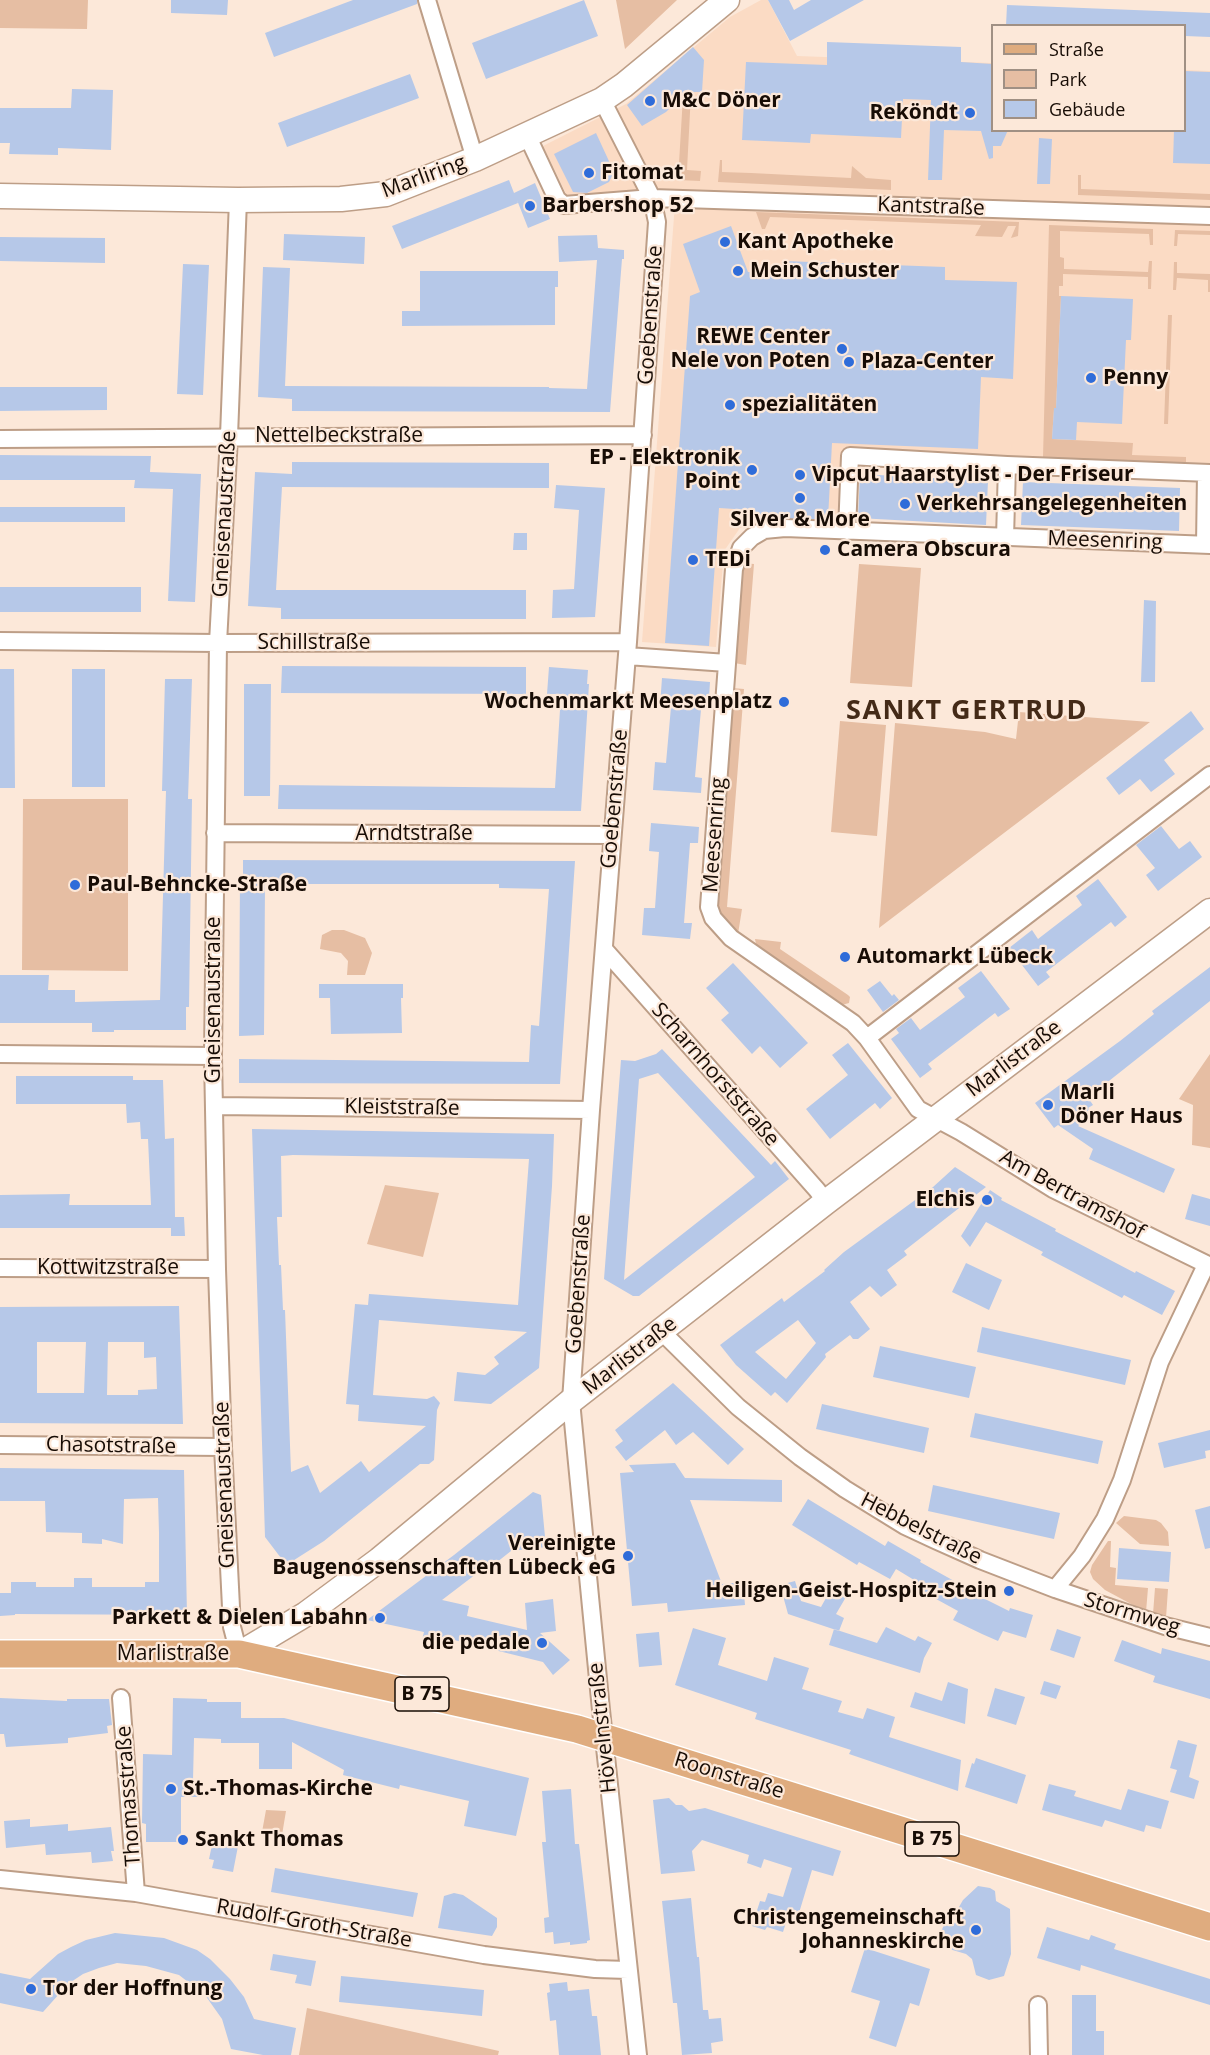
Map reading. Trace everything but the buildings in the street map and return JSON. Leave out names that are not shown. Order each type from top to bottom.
[{"type":"main road","name":"Marliring","points":[[0,196],[238,200],[341,199],[386,194],[475,159],[602,100],[624,85],[727,0]]},
{"type":"main road","name":"Marlistraße","points":[[0,1654],[239,1654],[306,1614],[379,1560],[571,1401],[826,1202],[1210,911]]},
{"type":"main road","name":"Roonstraße","points":[[239,1654],[604,1736],[1210,1927]]},
{"type":"street","points":[[427,0],[475,159]]},
{"type":"street","name":"Goebenstraße","points":[[571,1401],[591,1110],[628,649],[657,222],[652,198],[602,100]]},
{"type":"street","points":[[527,135],[557,199],[564,205],[652,198]]},
{"type":"street","name":"Kantstraße","points":[[652,198],[1210,216]]},
{"type":"street","name":"Gneisenaustraße","points":[[238,200],[218,643],[213,1056],[223,1447],[232,1627],[239,1654]]},
{"type":"street","name":"Nettelbeckstraße","points":[[0,439],[642,435]]},
{"type":"street","name":"Meesenring","points":[[847,531],[850,456],[1208,473],[1207,545],[771,529],[758,532],[746,542],[737,556],[734,570],[709,907],[711,913],[717,924],[731,938],[853,1023],[867,1038],[918,1109],[936,1119]]},
{"type":"street","points":[[1005,538],[1007,465]]},
{"type":"street","name":"Schillstraße","points":[[0,641],[628,649]]},
{"type":"street","points":[[628,649],[727,663]]},
{"type":"street","points":[[867,1038],[1210,775]]},
{"type":"street","name":"Arndtstraße","points":[[215,833],[612,835]]},
{"type":"street","name":"Scharnhorststraße","points":[[604,949],[826,1202]]},
{"type":"street","points":[[0,1054],[213,1056]]},
{"type":"street","name":"Kleiststraße","points":[[214,1106],[591,1110]]},
{"type":"street","name":"Am Bertramshof","points":[[936,1119],[1053,1189],[1208,1265]]},
{"type":"street","points":[[1055,1589],[1082,1556],[1105,1519],[1122,1480],[1160,1362],[1208,1265]]},
{"type":"street","name":"Kottwitzstraße","points":[[0,1268],[217,1269]]},
{"type":"street","name":"Hebbelstraße","points":[[662,1332],[738,1407],[845,1490],[905,1526],[980,1560],[1055,1589]]},
{"type":"street","name":"Hövelnstraße","points":[[571,1401],[638,2055]]},
{"type":"street","name":"Chasotstraße","points":[[0,1445],[223,1447]]},
{"type":"street","name":"Stormweg","points":[[1055,1589],[1165,1626],[1210,1637]]},
{"type":"street","name":"Thomasstraße","points":[[121,1698],[136,1893]]},
{"type":"street","name":"Rudolf-Groth-Straße","points":[[0,1879],[136,1893],[484,1954],[595,1969],[628,1970]]},
{"type":"street","points":[[1038,2005],[1040,2055]]},
{"type":"shaded area","points":[[761,0],[768,0],[797,56],[991,63],[991,132],[1186,132],[1186,70],[1210,71],[1210,466],[858,449],[854,535],[740,528],[724,551],[716,647],[642,642],[676,190],[568,198],[543,146],[626,104],[730,17]]},
{"type":"green space","points":[[0,0],[88,0],[87,29],[0,28]]},
{"type":"green space","points":[[616,0],[677,0],[625,49]]},
{"type":"green space","points":[[691,93],[687,170],[701,171],[700,181],[678,180],[683,96]]},
{"type":"green space","points":[[720,160],[722,160],[722,172],[851,178],[852,166],[866,178],[891,180],[891,190],[718,182]]},
{"type":"green space","points":[[1078,175],[1081,175],[1081,189],[1210,194],[1210,200],[1078,195]]},
{"type":"green space","points":[[756,212],[1019,222],[1018,236],[1011,238],[1016,226],[1008,226],[1002,237],[975,236],[981,225],[770,217],[765,229],[762,229]]},
{"type":"green space","points":[[1049,225],[1153,229],[1153,245],[1150,245],[1149,234],[1060,231],[1060,257],[1064,258],[1064,269],[1148,272],[1149,261],[1152,261],[1151,289],[1148,289],[1148,277],[1063,274],[1063,286],[1059,286],[1059,296],[1061,296],[1056,408],[1054,409],[1052,439],[1133,443],[1132,455],[1186,457],[1186,464],[1043,457]]},
{"type":"green space","points":[[1175,230],[1210,231],[1210,235],[1178,234],[1177,246],[1174,246]]},
{"type":"green space","points":[[1174,262],[1177,262],[1177,273],[1210,274],[1210,292],[1208,292],[1208,280],[1177,278],[1176,290],[1173,290]]},
{"type":"green space","points":[[1168,315],[1172,315],[1168,424],[1164,424]]},
{"type":"green space","points":[[742,563],[754,564],[746,665],[734,663]]},
{"type":"green space","points":[[859,564],[921,568],[912,687],[850,683]]},
{"type":"green space","points":[[732,688],[744,689],[727,907],[742,909],[738,934],[718,913],[716,897]]},
{"type":"green space","points":[[1019,712],[1150,722],[879,928],[895,723],[985,732],[1016,739]]},
{"type":"green space","points":[[840,721],[886,725],[877,836],[831,832]]},
{"type":"green space","name":"Paul-Behncke-Straße","points":[[23,799],[128,799],[128,971],[22,970]]},
{"type":"green space","points":[[332,930],[344,930],[365,938],[372,953],[365,975],[347,975],[348,961],[341,953],[320,949],[322,935]]},
{"type":"green space","points":[[755,939],[781,942],[780,949],[848,995],[849,1003],[842,1005],[757,949]]},
{"type":"green space","points":[[1210,1054],[1210,1148],[1192,1145],[1193,1105],[1179,1099]]},
{"type":"green space","points":[[385,1185],[439,1193],[423,1257],[367,1244]]},
{"type":"green space","points":[[1124,1516],[1156,1520],[1161,1523],[1168,1532],[1169,1546],[1140,1544],[1116,1523]]},
{"type":"green space","points":[[1108,1541],[1111,1541],[1110,1567],[1116,1568],[1115,1585],[1148,1588],[1146,1612],[1105,1590],[1093,1579],[1090,1572],[1092,1565]]},
{"type":"green space","points":[[1155,1588],[1168,1589],[1166,1618],[1153,1614]]},
{"type":"green space","points":[[266,1810],[286,1811],[282,1835],[262,1832]]},
{"type":"green space","points":[[307,2008],[499,2051],[498,2055],[299,2055]]},
{"type":"place","name":"M&C Döner","points":[[650,101]]},
{"type":"place","name":"Reköndt","points":[[970,113]]},
{"type":"place","name":"Fitomat","points":[[589,173]]},
{"type":"place","name":"Barbershop 52","points":[[530,206]]},
{"type":"place","name":"Kant Apotheke","points":[[725,242]]},
{"type":"place","name":"Mein Schuster","points":[[738,271]]},
{"type":"place","name":"REWE Center Nele von Poten","points":[[842,349]]},
{"type":"place","name":"Plaza-Center","points":[[849,362]]},
{"type":"place","name":"Penny","points":[[1091,378]]},
{"type":"place","name":"spezialitäten","points":[[730,405]]},
{"type":"place","name":"EP - Elektronik Point","points":[[752,470]]},
{"type":"place","name":"Vipcut Haarstylist - Der Friseur","points":[[800,475]]},
{"type":"place","name":"Silver & More","points":[[800,498]]},
{"type":"place","name":"Verkehrsangelegenheiten","points":[[905,504]]},
{"type":"place","name":"Camera Obscura","points":[[825,550]]},
{"type":"place","name":"TEDi","points":[[693,560]]},
{"type":"place","name":"Wochenmarkt Meesenplatz","points":[[784,702]]},
{"type":"place","name":"Paul-Behncke-Straße","points":[[75,885]]},
{"type":"place","name":"Automarkt Lübeck","points":[[845,957]]},
{"type":"place","name":"Marli Döner Haus","points":[[1048,1105]]},
{"type":"place","name":"Elchis","points":[[987,1200]]},
{"type":"place","name":"Vereinigte Baugenossenschaften Lübeck eG","points":[[628,1556]]},
{"type":"place","name":"Heiligen-Geist-Hospitz-Stein","points":[[1009,1591]]},
{"type":"place","name":"Parkett & Dielen Labahn","points":[[380,1618]]},
{"type":"place","name":"die pedale","points":[[542,1643]]},
{"type":"place","name":"St.-Thomas-Kirche","points":[[171,1789]]},
{"type":"place","name":"Sankt Thomas","points":[[183,1840]]},
{"type":"place","name":"Christengemeinschaft Johanneskirche","points":[[976,1930]]},
{"type":"place","name":"Tor der Hoffnung","points":[[31,1989]]},
{"type":"district","name":"SANKT GERTRUD","points":[[967,711]]}]
